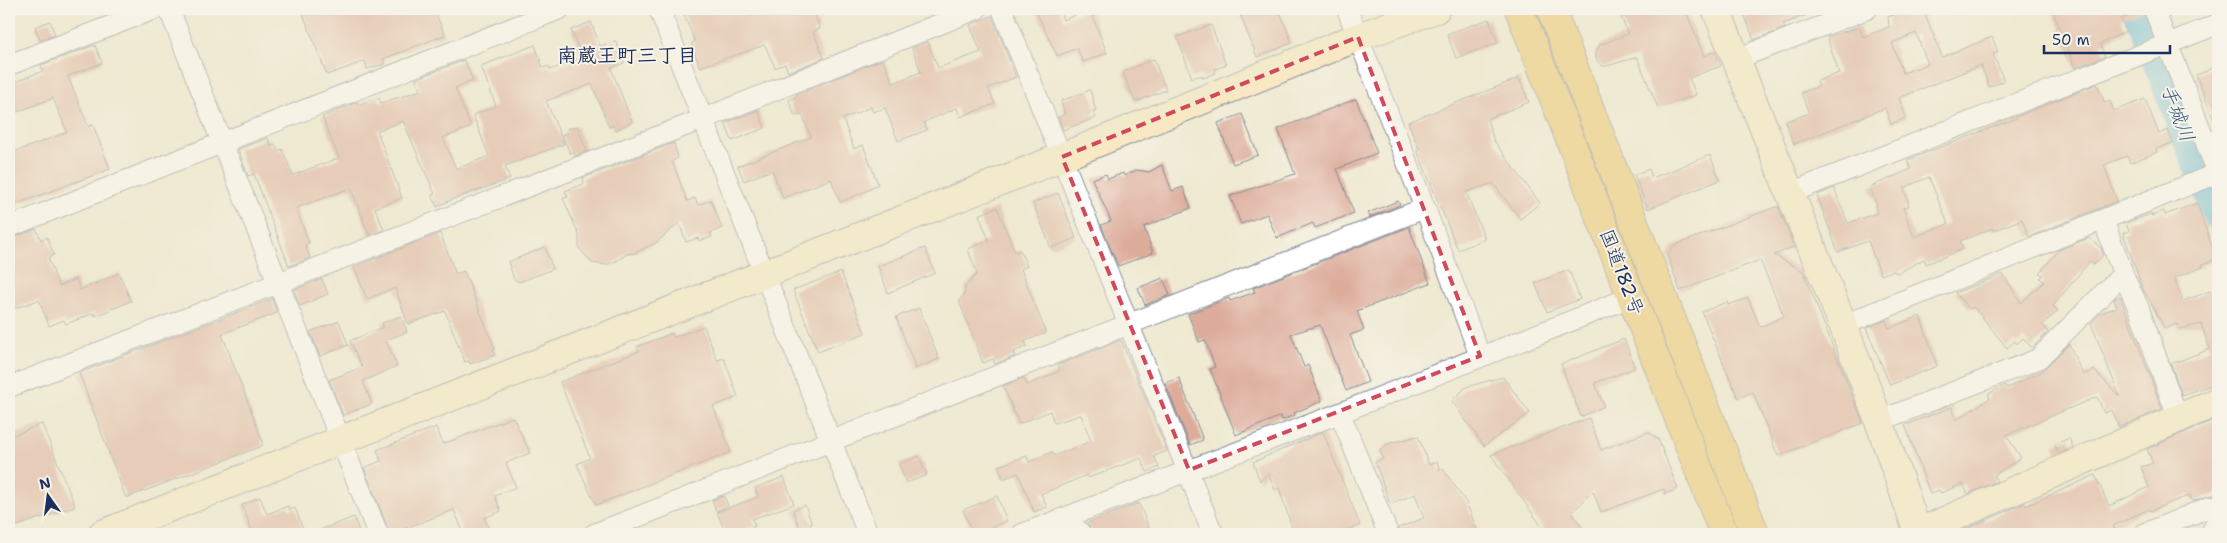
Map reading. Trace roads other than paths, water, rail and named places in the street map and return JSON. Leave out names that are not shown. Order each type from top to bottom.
[{"type":"highway","name":"国道182号","points":[[1520,9],[1724,534]]},
{"type":"highway","name":"国道182号","points":[[1551,9],[1755,534]]},
{"type":"street","points":[[9,65],[155,9]]},
{"type":"street","points":[[170,9],[378,534]]},
{"type":"street","points":[[9,227],[560,9]]},
{"type":"street","points":[[660,9],[868,534]]},
{"type":"street","points":[[9,387],[703,119],[977,9]]},
{"type":"street","points":[[1002,9],[1214,534]]},
{"type":"street","points":[[1347,9],[1425,208],[1480,356]]},
{"type":"street","points":[[102,534],[1062,157],[1358,37],[1436,9]]},
{"type":"street","points":[[1716,9],[1843,326],[1879,421],[1917,534],[1951,527],[2178,418],[2218,401]]},
{"type":"street","points":[[1736,59],[1867,9]]},
{"type":"street","points":[[1843,326],[2217,174],[2164,45],[2154,9]]},
{"type":"street","points":[[1790,193],[2218,24]]},
{"type":"street","points":[[594,534],[1425,208]]},
{"type":"street","points":[[2103,220],[2124,276],[2140,309],[2178,418]]},
{"type":"street","points":[[1879,421],[2038,359],[2116,281],[2124,276]]},
{"type":"street","points":[[1025,534],[1340,413],[1632,297]]},
{"type":"street","points":[[1340,413],[1388,534]]},
{"type":"street","points":[[2144,534],[2209,507],[2218,507]]},
{"type":"street","points":[[1068,516],[1081,534]]},
{"type":"street","points":[[2211,534],[2218,518]]},
{"type":"waterway","name":"手城川","points":[[2137,9],[2218,217]]},
{"type":"district","name":"南蔵王町三丁目","points":[[627,55]]}]
